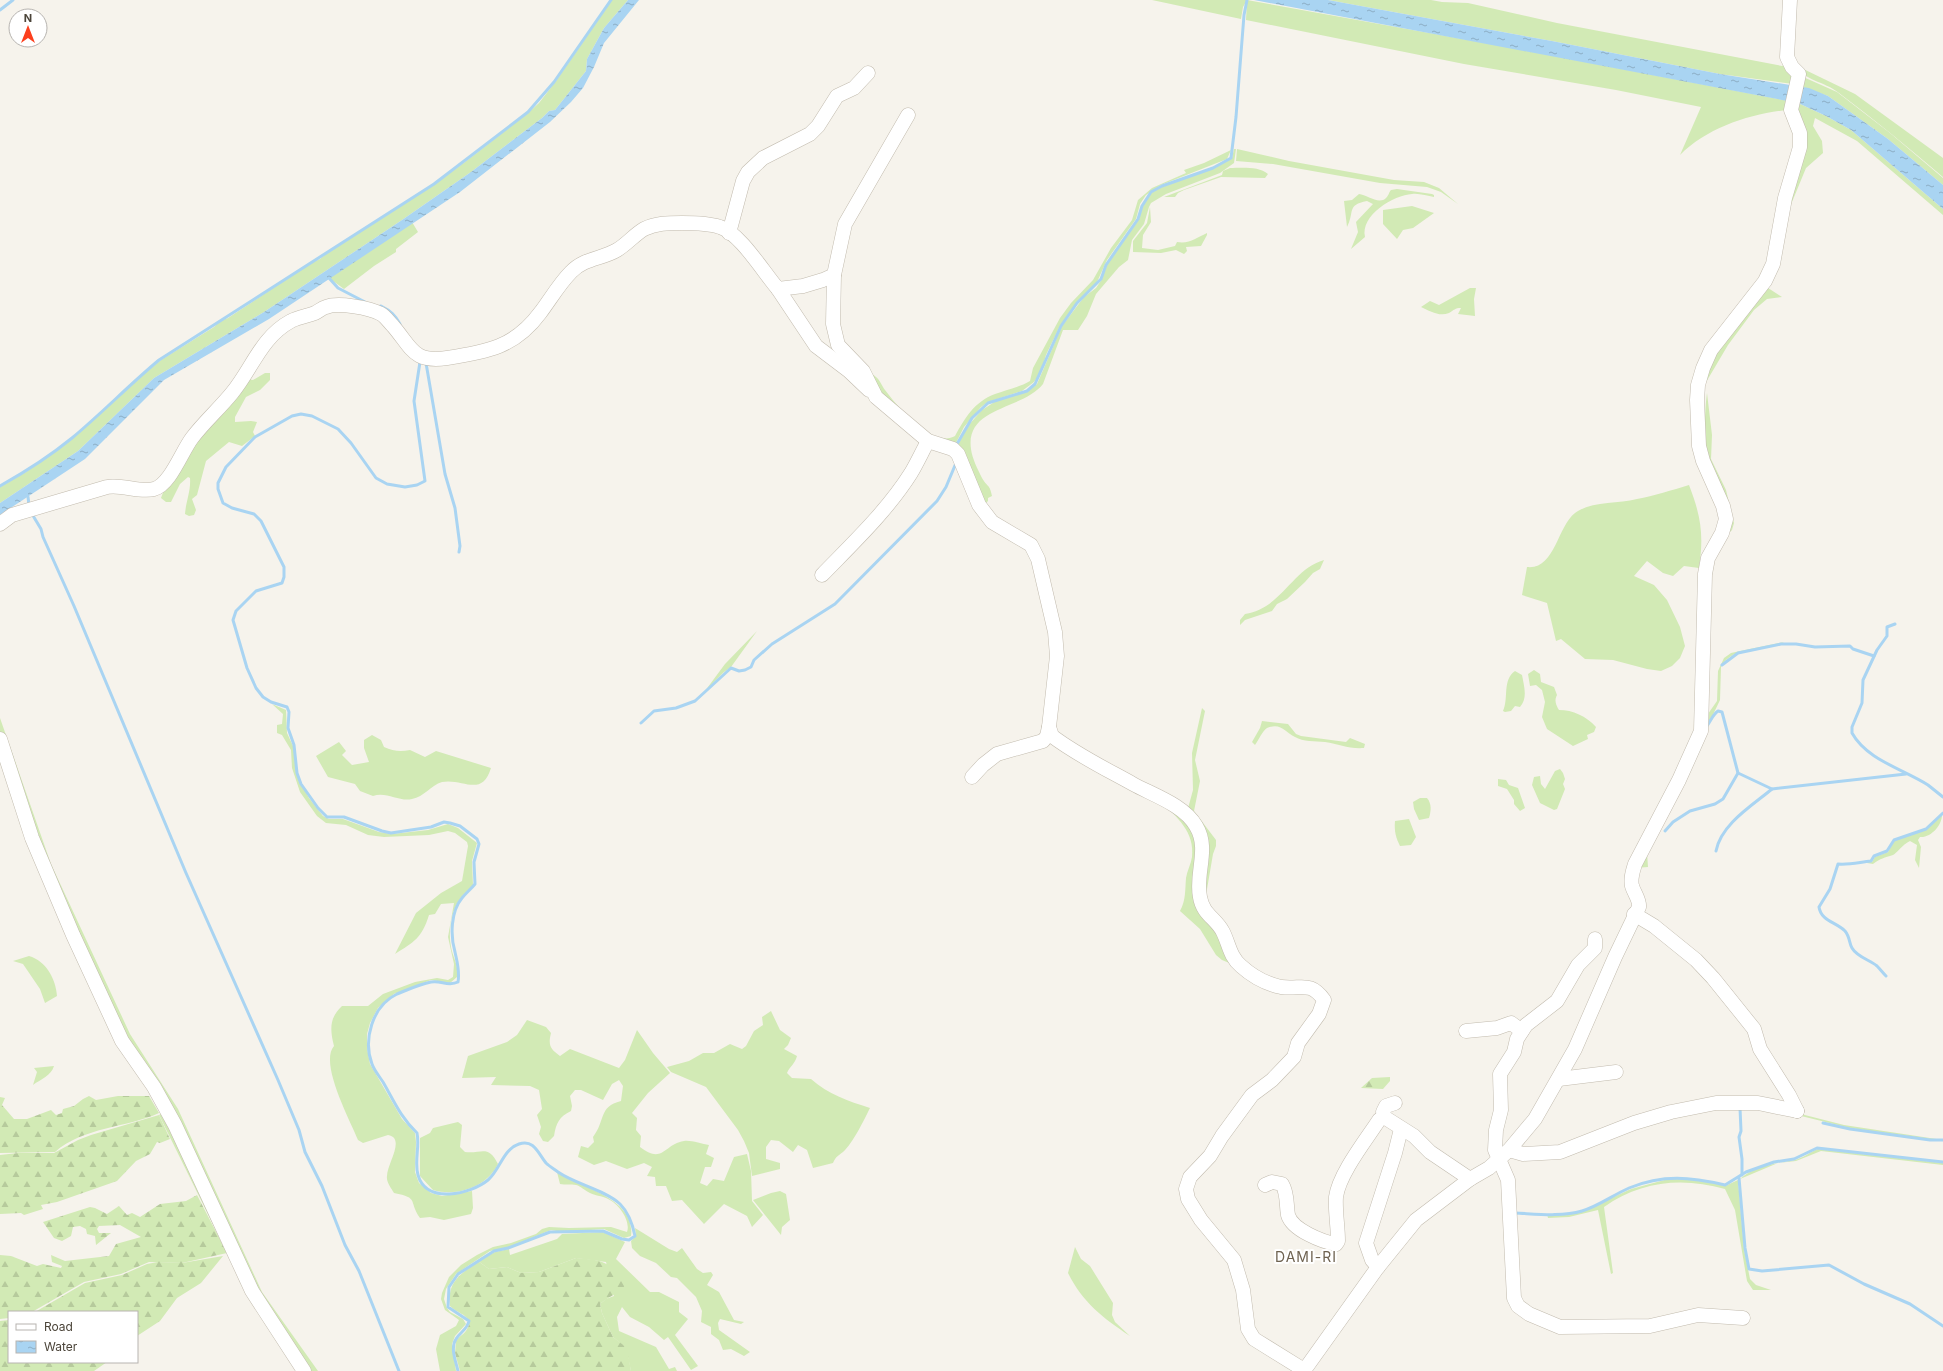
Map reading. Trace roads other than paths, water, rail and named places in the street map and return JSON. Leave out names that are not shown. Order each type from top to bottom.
[{"type":"street","points":[[1049,727],[1052,736],[1060,742],[1162,799],[1187,816],[1196,826],[1203,848],[1199,895],[1201,904],[1222,930],[1231,954],[1240,966],[1257,978],[1281,987],[1309,986],[1316,990],[1324,1000],[1319,1014],[1298,1044],[1294,1057],[1272,1080],[1252,1095],[1222,1136],[1210,1156],[1190,1177],[1186,1189],[1188,1200],[1201,1220],[1234,1260],[1243,1290],[1248,1329],[1254,1339],[1303,1370],[1378,1267],[1416,1220],[1470,1179],[1489,1168],[1503,1155],[1535,1119],[1559,1079],[1578,1042],[1634,914],[1640,904],[1632,885],[1631,877],[1635,864],[1679,780],[1702,731],[1705,574],[1708,558],[1722,534],[1726,519],[1723,506],[1702,461],[1699,446],[1697,400],[1698,385],[1711,350],[1721,334],[1765,281],[1773,264],[1788,186],[1800,147],[1800,133],[1791,110],[1799,74],[1792,67],[1787,57],[1790,0]]},
{"type":"street","points":[[729,233],[743,181],[748,172],[763,158],[810,134],[818,126],[837,96],[854,88],[868,73]]},
{"type":"street","points":[[876,396],[863,371],[838,345],[833,324],[834,275],[845,224],[908,115]]},
{"type":"street","points":[[0,524],[12,515],[107,487],[117,485],[153,490],[159,487],[168,478],[199,429],[231,395],[244,377],[254,358],[270,336],[282,327],[302,316],[331,306],[365,308],[382,314],[418,356],[434,359],[447,358],[500,347],[512,341],[532,324],[569,273],[578,266],[596,257],[611,254],[624,246],[642,230],[650,226],[660,224],[706,224],[722,227],[749,251],[778,289],[816,346],[849,371],[928,441],[953,449],[958,454],[979,505],[992,522],[1031,545],[1038,559],[1055,632],[1057,656],[1047,736],[1043,741],[997,754],[983,765],[972,777]]},
{"type":"street","points":[[778,289],[803,286],[834,275]]},
{"type":"street","points":[[822,575],[870,525],[896,495],[911,473],[928,441]]},
{"type":"street","points":[[0,739],[32,838],[73,935],[122,1041],[154,1087],[175,1125],[252,1291],[304,1371]]},
{"type":"street","points":[[1503,1155],[1560,1152],[1634,1123],[1671,1112],[1716,1103],[1758,1103],[1797,1111],[1790,1095],[1760,1049],[1754,1029],[1713,978],[1696,960],[1654,926],[1634,914]]},
{"type":"street","points":[[1595,939],[1595,948],[1578,965],[1556,1001],[1526,1025],[1517,1039],[1514,1052],[1500,1074],[1501,1110],[1495,1140],[1503,1155],[1508,1180],[1514,1298],[1518,1306],[1529,1314],[1560,1327],[1650,1326],[1698,1315],[1743,1318]]},
{"type":"street","points":[[1466,1031],[1497,1028],[1511,1023],[1522,1031]]},
{"type":"street","points":[[1559,1079],[1616,1072]]},
{"type":"street","points":[[1395,1103],[1386,1106],[1383,1112],[1384,1117],[1414,1136],[1430,1152],[1470,1179]]},
{"type":"street","points":[[1265,1185],[1272,1182],[1282,1184],[1285,1190],[1289,1217],[1295,1224],[1317,1239],[1336,1244],[1338,1241],[1336,1198],[1338,1189],[1358,1152],[1379,1120],[1384,1117]]},
{"type":"street","points":[[1378,1267],[1372,1260],[1366,1243],[1401,1129]]},
{"type":"water","points":[[628,0],[639,0],[604,43],[583,88],[550,122],[460,192],[269,319],[164,380],[85,459],[0,515],[0,503],[78,451],[154,378],[264,312],[402,220],[471,172],[542,118],[549,111],[555,110],[586,71],[587,59],[604,28]]},
{"type":"water","points":[[1254,0],[1328,0],[1552,41],[1720,74],[1809,88],[1828,96],[1888,139],[1943,185],[1943,209],[1851,130],[1798,103]]},
{"type":"waterway","points":[[0,10],[13,0]]},
{"type":"waterway","points":[[0,486],[37,464],[64,445],[159,360],[434,184],[528,112],[554,82],[611,0]]},
{"type":"waterway","points":[[957,444],[972,418],[988,403],[1027,391],[1035,384],[1061,326],[1077,303],[1101,279],[1106,265],[1138,219],[1142,206],[1151,192],[1162,186],[1213,168],[1231,158],[1236,117],[1244,15],[1247,0]]},
{"type":"waterway","points":[[329,278],[338,288],[365,302]]},
{"type":"waterway","points":[[378,307],[381,306],[390,312],[400,324]]},
{"type":"waterway","points":[[458,1371],[454,1355],[454,1343],[467,1327],[469,1321],[448,1307],[449,1287],[458,1274],[494,1251],[508,1248],[550,1232],[603,1231],[622,1239],[629,1240],[635,1236],[634,1232],[628,1215],[620,1204],[614,1199],[558,1172],[546,1163],[535,1148],[528,1143],[519,1144],[509,1150],[492,1176],[480,1185],[471,1189],[450,1194],[439,1193],[430,1190],[423,1184],[418,1175],[417,1133],[394,1103],[373,1066],[369,1055],[369,1034],[376,1015],[388,999],[397,994],[431,982],[448,984],[458,982],[458,970],[452,938],[452,924],[458,903],[475,884],[474,862],[479,844],[477,839],[460,826],[450,823],[444,822],[431,827],[391,833],[344,817],[327,817],[318,808],[301,784],[297,773],[294,745],[288,728],[289,712],[287,707],[271,702],[263,697],[256,688],[247,668],[233,620],[236,611],[256,591],[282,583],[284,577],[284,567],[261,521],[254,514],[232,508],[223,503],[218,489],[218,483],[226,467],[255,437],[292,416],[301,414],[312,416],[338,429],[351,443],[376,478],[387,484],[405,487],[417,485],[425,481],[414,401],[420,362],[426,363],[445,474],[455,508],[460,546],[459,552]]},
{"type":"waterway","points":[[641,723],[654,711],[676,708],[695,701],[731,668],[739,671],[751,667],[754,660],[772,644],[835,604],[937,501],[946,487],[956,463]]},
{"type":"waterway","points":[[28,497],[29,505]]},
{"type":"waterway","points":[[32,514],[41,529],[43,537],[74,606],[186,873],[278,1080],[299,1130],[305,1152],[322,1186],[345,1245],[359,1271],[399,1371]]},
{"type":"waterway","points":[[1895,624],[1887,627],[1887,636],[1877,650],[1863,680],[1862,703],[1852,727],[1852,733],[1859,742],[1876,757],[1918,779],[1943,797]]},
{"type":"waterway","points":[[1722,665],[1738,653],[1781,644],[1796,644],[1815,647],[1850,646],[1853,649],[1874,656]]},
{"type":"waterway","points":[[1706,727],[1718,711],[1722,712],[1738,773],[1772,789],[1906,774]]},
{"type":"waterway","points":[[1665,831],[1673,822],[1690,811],[1715,804],[1723,799],[1738,773]]},
{"type":"waterway","points":[[1716,851],[1719,841],[1731,824],[1772,789]]},
{"type":"waterway","points":[[1886,976],[1877,966],[1854,951],[1845,931],[1826,918],[1820,912],[1819,907],[1830,889],[1838,864],[1871,861],[1874,856],[1887,851],[1894,840],[1926,829],[1943,813]]},
{"type":"waterway","points":[[1740,1108],[1741,1131],[1739,1137],[1742,1159],[1742,1175]]},
{"type":"waterway","points":[[1823,1123],[1850,1129],[1930,1140],[1943,1140]]},
{"type":"waterway","points":[[1515,1213],[1549,1215],[1574,1213],[1594,1206],[1629,1188],[1654,1180],[1677,1178],[1700,1180],[1725,1185],[1746,1172],[1774,1162],[1794,1159],[1817,1148],[1943,1162]]},
{"type":"waterway","points":[[1739,1178],[1745,1248],[1749,1269],[1762,1271],[1829,1265],[1864,1284],[1910,1304],[1943,1326]]},
{"type":"district","name":"DAMI-RI","points":[[1306,1257]]}]
